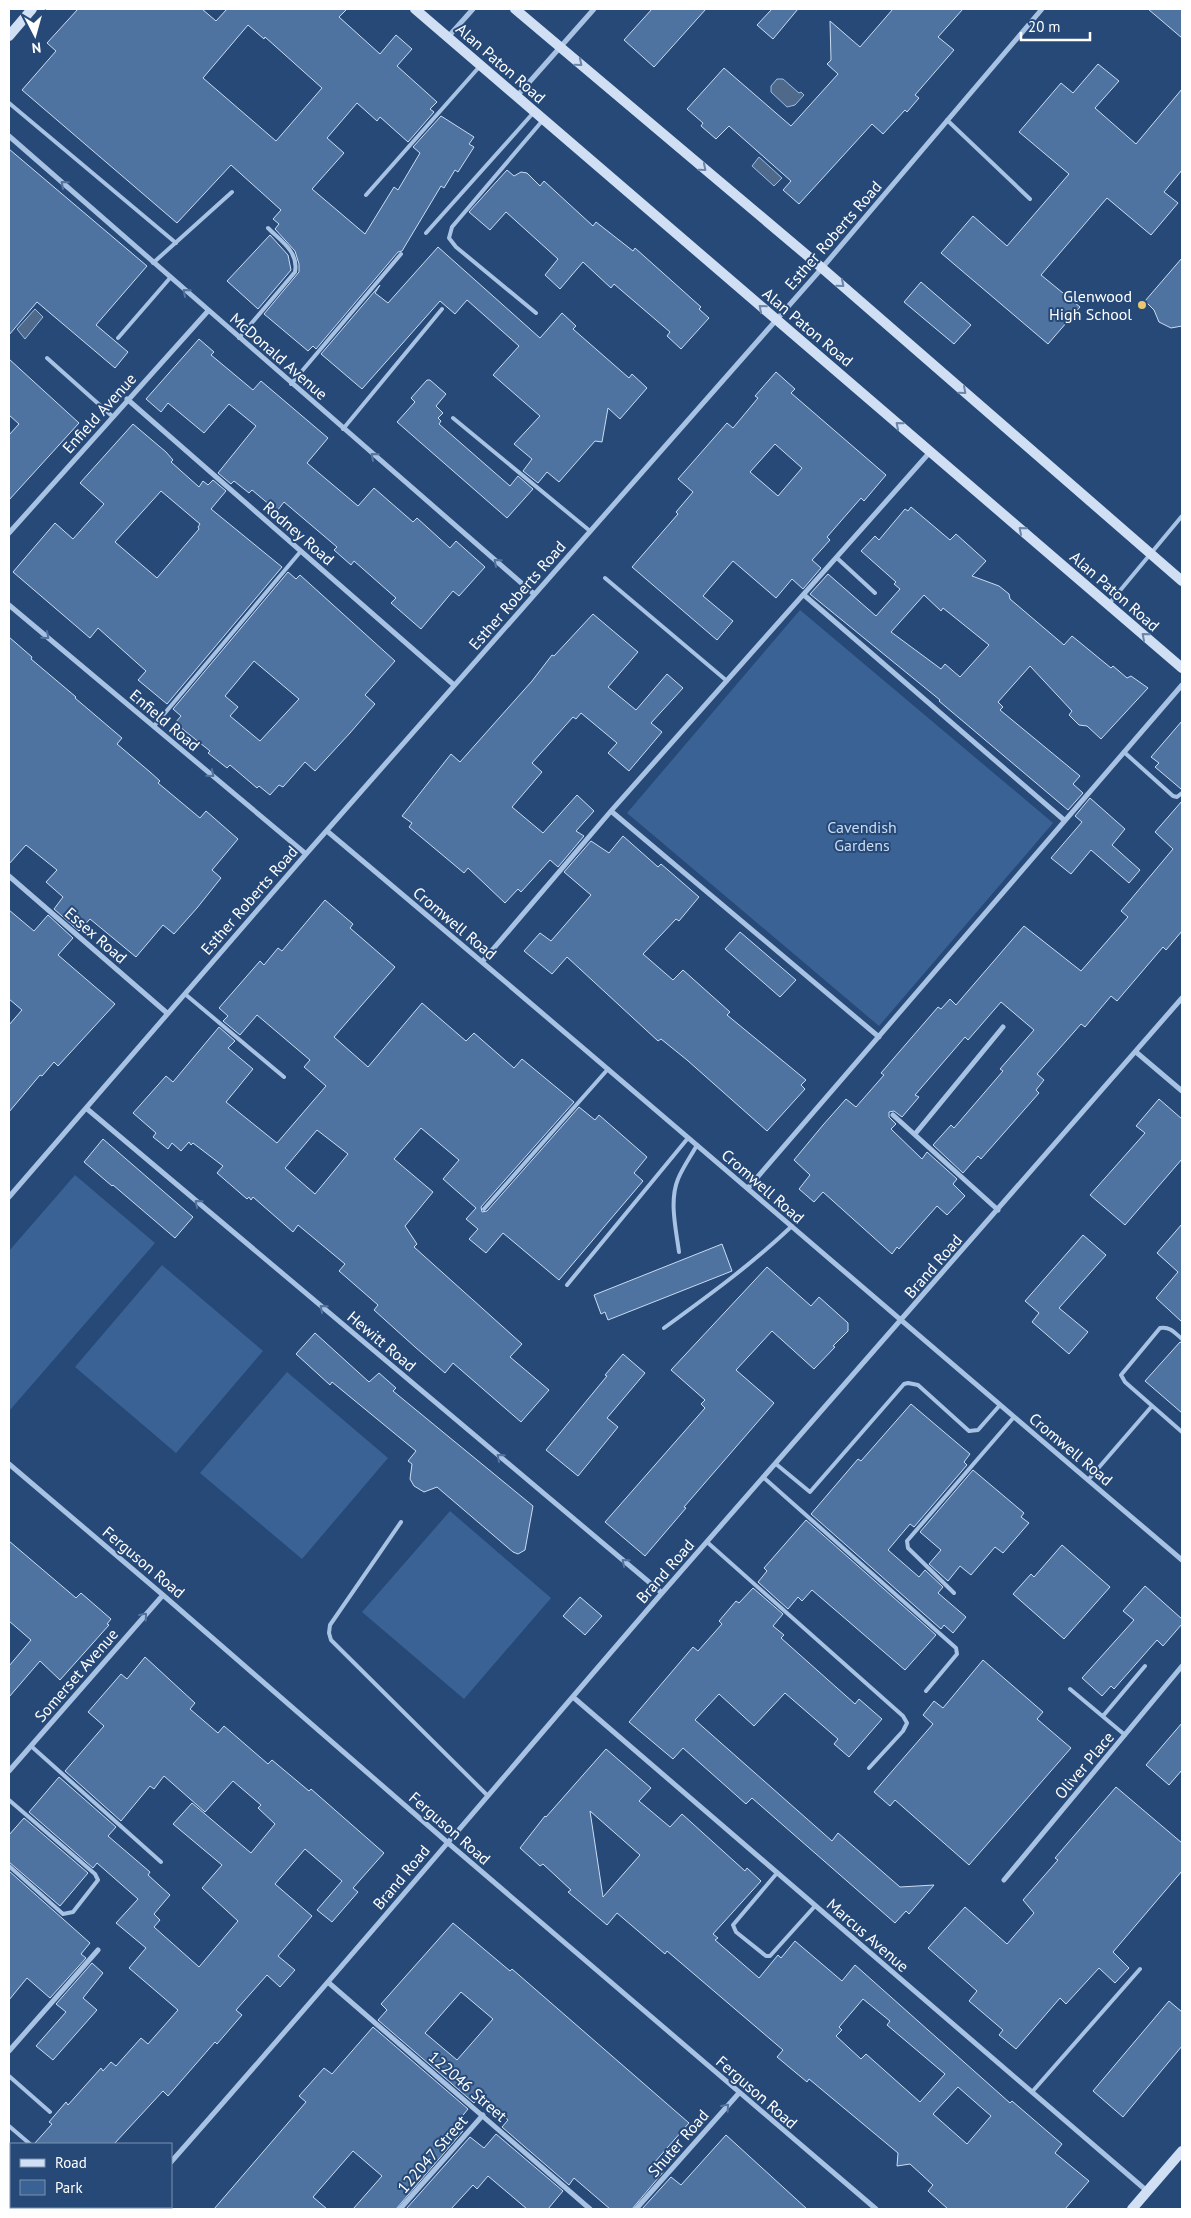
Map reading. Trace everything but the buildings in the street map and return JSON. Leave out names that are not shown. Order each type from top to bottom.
[{"type":"street","points":[[9,36],[32,9]]},
{"type":"street","name":"Alan Paton Road","points":[[415,9],[1182,668]]},
{"type":"street","points":[[448,37],[473,9]]},
{"type":"street","points":[[515,9],[822,268],[1182,581]]},
{"type":"street","points":[[516,97],[594,9]]},
{"type":"street","name":"Esther Roberts Road","points":[[9,1197],[306,854],[822,268],[1042,9]]},
{"type":"street","name":"McDonald Avenue","points":[[9,136],[238,338],[534,594]]},
{"type":"street","name":"Enfield Avenue","points":[[9,533],[208,311]]},
{"type":"street","name":"Rodney Road","points":[[128,399],[454,685]]},
{"type":"street","points":[[482,962],[611,811],[930,452]]},
{"type":"street","points":[[804,595],[1064,820]]},
{"type":"street","name":"Enfield Road","points":[[9,604],[306,854]]},
{"type":"street","points":[[748,1188],[1182,685]]},
{"type":"street","points":[[611,811],[879,1037]]},
{"type":"street","name":"Cromwell Road","points":[[327,831],[1182,1560]]},
{"type":"street","name":"Essex Road","points":[[9,876],[167,1013]]},
{"type":"street","name":"Brand Road","points":[[172,2161],[329,1983],[487,1795],[763,1477],[901,1322],[1182,998]]},
{"type":"street","points":[[914,1134],[1003,1027]]},
{"type":"street","points":[[1136,1052],[1182,1091]]},
{"type":"street","name":"Hewitt Road","points":[[86,1108],[662,1594]]},
{"type":"street","points":[[893,1115],[998,1210]]},
{"type":"street","name":"Ferguson Road","points":[[9,1464],[163,1594],[447,1842],[876,2209]]},
{"type":"street","name":"Somerset Avenue","points":[[9,1771],[163,1594]]},
{"type":"street","name":"Oliver Place","points":[[1004,1880],[1182,1666]]},
{"type":"street","name":"Marcus Avenue","points":[[573,1697],[1147,2191]]},
{"type":"street","points":[[9,2051],[98,1950]]},
{"type":"street","name":"122046 Street","points":[[329,1983],[590,2209]]},
{"type":"street","name":"Shuter Road","points":[[636,2209],[739,2092]]},
{"type":"street","name":"122047 Street","points":[[400,2209],[483,2115]]},
{"type":"street","points":[[1132,2209],[1182,2151]]},
{"type":"lane","points":[[366,195],[481,66]]},
{"type":"lane","points":[[9,103],[176,242]]},
{"type":"lane","points":[[426,233],[534,112]]},
{"type":"lane","points":[[536,313],[456,247],[449,238],[452,227],[543,120]]},
{"type":"lane","points":[[947,120],[1030,199]]},
{"type":"lane","points":[[153,263],[232,192]]},
{"type":"lane","points":[[238,338],[295,272],[297,262],[293,253],[268,228]]},
{"type":"lane","points":[[292,384],[401,254]]},
{"type":"lane","points":[[118,338],[170,278]]},
{"type":"lane","points":[[343,429],[442,309]]},
{"type":"lane","points":[[47,358],[112,416]]},
{"type":"lane","points":[[453,418],[590,531]]},
{"type":"lane","points":[[1108,604],[1182,516]]},
{"type":"lane","points":[[154,726],[301,551]]},
{"type":"lane","points":[[837,558],[875,593]]},
{"type":"lane","points":[[605,578],[727,681]]},
{"type":"lane","points":[[1124,752],[1173,796],[1178,797],[1182,793]]},
{"type":"lane","points":[[185,994],[284,1077]]},
{"type":"lane","points":[[484,1209],[608,1069]]},
{"type":"lane","points":[[567,1285],[688,1138]]},
{"type":"lane","points":[[679,1252],[674,1194],[678,1179],[697,1145]]},
{"type":"lane","points":[[664,1328],[763,1254],[792,1226]]},
{"type":"lane","points":[[1182,1340],[1167,1328],[1160,1328],[1121,1375],[1124,1382],[1182,1432]]},
{"type":"lane","points":[[776,1464],[806,1491],[812,1491],[904,1384],[908,1382],[918,1385],[969,1431],[978,1430],[1000,1405]]},
{"type":"lane","points":[[1088,1480],[1152,1406]]},
{"type":"lane","points":[[954,1593],[908,1548],[907,1541],[1014,1417]]},
{"type":"lane","points":[[763,1477],[956,1648],[957,1654],[926,1691]]},
{"type":"lane","points":[[402,1522],[330,1625],[328,1634],[330,1640],[487,1795]]},
{"type":"lane","points":[[707,1542],[903,1716],[906,1724],[903,1731],[869,1768]]},
{"type":"lane","points":[[1102,1716],[1145,1666]]},
{"type":"lane","points":[[1070,1689],[1125,1735]]},
{"type":"lane","points":[[31,1746],[161,1862]]},
{"type":"lane","points":[[9,1800],[95,1874],[98,1880],[73,1912],[63,1914],[9,1866]]},
{"type":"lane","points":[[777,1873],[733,1925],[736,1932],[766,1956],[770,1956],[815,1906]]},
{"type":"lane","points":[[1032,2092],[1140,1969]]},
{"type":"lane","points":[[9,2076],[50,2112]]},
{"type":"lane","points":[[9,2126],[29,2143]]},
{"type":"green space","name":"Cavendish Gardens","points":[[800,610],[1053,823],[879,1026],[627,813]]},
{"type":"green space","points":[[75,1175],[155,1243],[10,1410],[9,1251]]},
{"type":"green space","points":[[162,1265],[263,1351],[176,1453],[75,1367]]},
{"type":"green space","points":[[287,1372],[388,1458],[302,1559],[200,1473]]},
{"type":"green space","points":[[450,1511],[551,1598],[464,1699],[362,1612]]},
{"type":"shaded area","points":[[777,79],[783,79],[804,95],[795,105],[787,107],[771,92],[771,86]]},
{"type":"shaded area","points":[[759,157],[782,178],[774,186],[752,166]]},
{"type":"shaded area","points":[[35,309],[43,317],[25,339],[17,329]]},
{"type":"place","name":"Glenwood High School","points":[[1142,305]]}]
